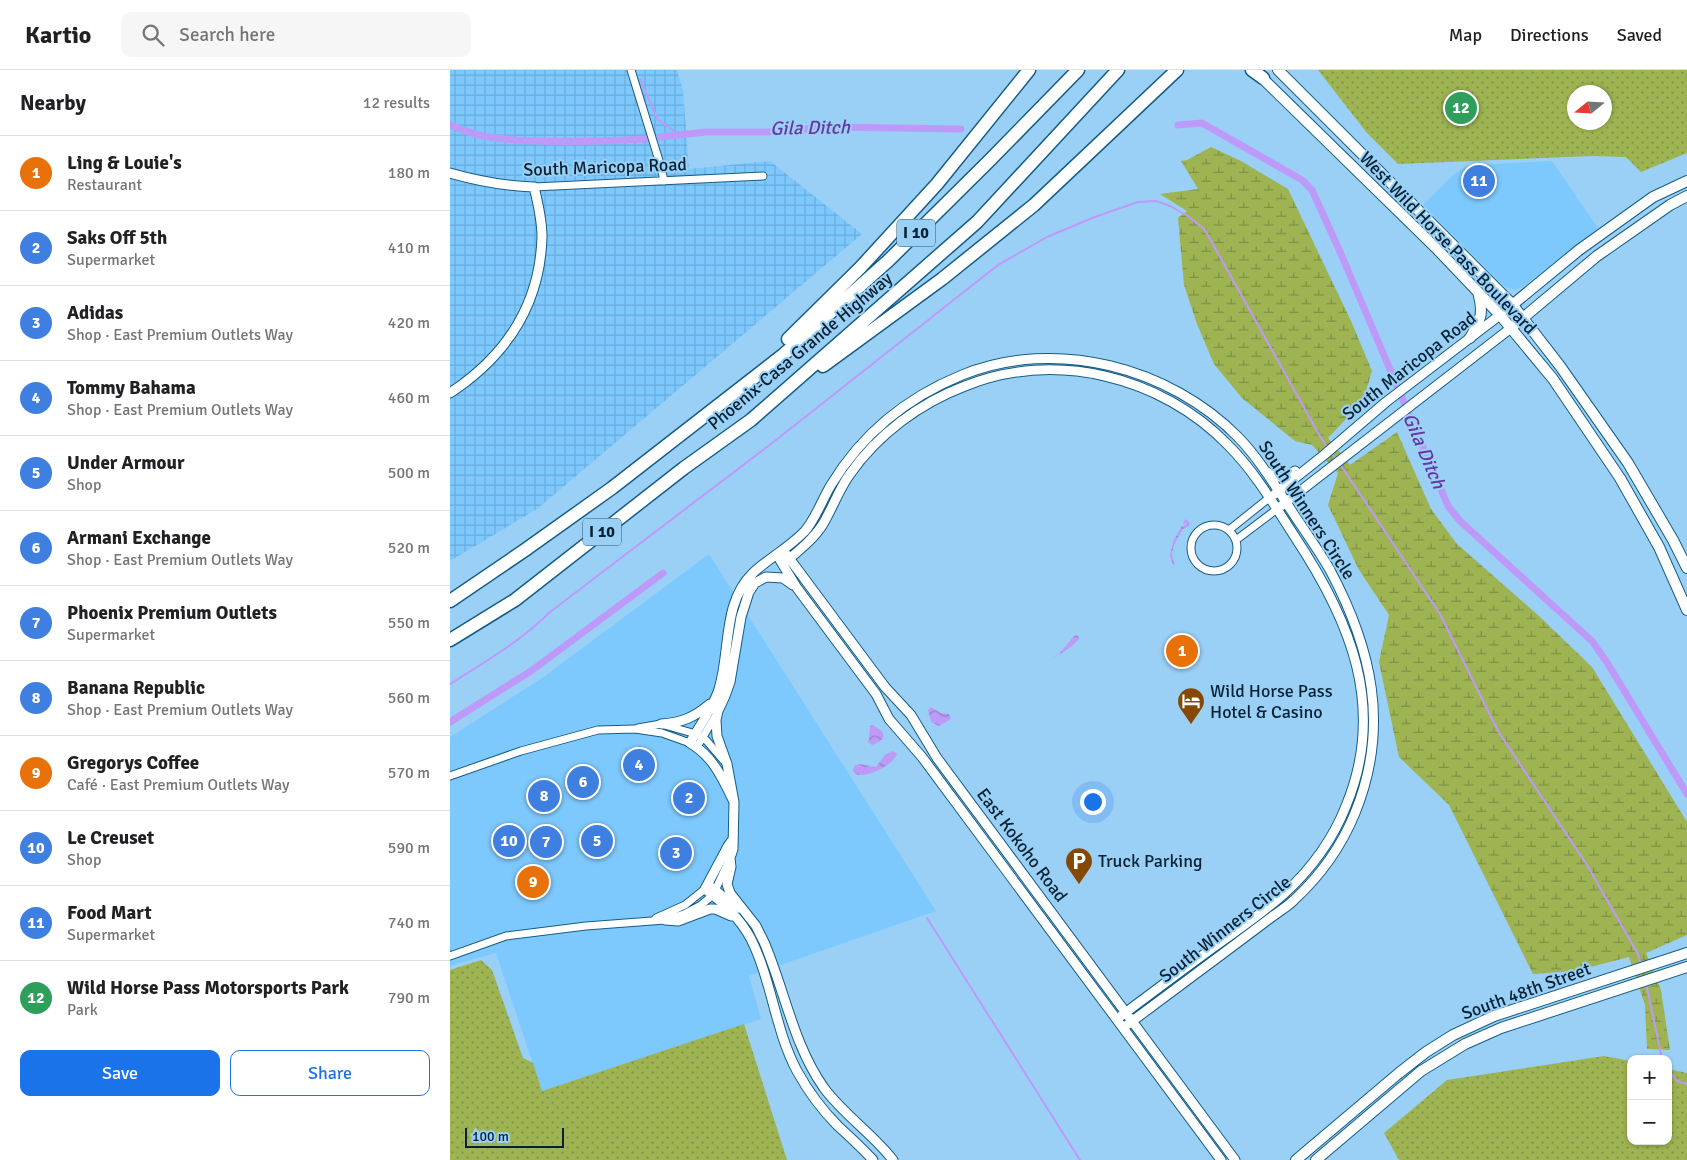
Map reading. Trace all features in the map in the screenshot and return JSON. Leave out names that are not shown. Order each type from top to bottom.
[{"type":"highway","points":[[744,384],[861,267],[937,184],[1029,70]]},
{"type":"highway","name":"Phoenix-Casa Grande Highway","points":[[450,601],[612,488],[783,355],[889,260],[1078,70]]},
{"type":"highway","name":"Phoenix-Casa Grande Highway","points":[[450,640],[515,600],[684,468],[751,420],[977,222],[1118,70]]},
{"type":"highway","points":[[751,420],[942,279],[1034,205],[1177,70]]},
{"type":"highway","points":[[1160,87],[1182,70]]},
{"type":"main road","name":"West Wild Horse Pass Boulevard","points":[[1278,70],[1524,318],[1628,463],[1673,540],[1687,568]]},
{"type":"main road","name":"West Wild Horse Pass Boulevard","points":[[1257,73],[1478,291],[1553,379],[1620,478],[1659,547],[1687,610]]},
{"type":"main road","name":"South Maricopa Road","points":[[1500,315],[1588,244],[1654,197],[1687,181]]},
{"type":"main road","points":[[1663,192],[1670,205]]},
{"type":"main road","name":"South Maricopa Road","points":[[1511,328],[1597,256],[1670,205],[1687,196]]},
{"type":"main road","points":[[1588,244],[1597,256]]},
{"type":"main road","points":[[1470,338],[1482,314],[1478,291]]},
{"type":"main road","name":"South 48th Street","points":[[1296,1160],[1426,1052],[1454,1035],[1494,1016],[1687,953]]},
{"type":"main road","name":"South 48th Street","points":[[1316,1160],[1421,1071],[1465,1044],[1501,1028],[1687,967]]},
{"type":"street","points":[[631,70],[664,181]]},
{"type":"street","name":"South Maricopa Road","points":[[450,173],[507,186],[534,187],[763,176]]},
{"type":"street","points":[[450,393],[488,363],[511,337],[524,314],[532,294],[542,237],[541,221],[534,187]]},
{"type":"street","name":"South Maricopa Road","points":[[1229,530],[1324,456],[1386,402],[1500,315]]},
{"type":"street","name":"South Maricopa Road","points":[[1236,540],[1511,328]]},
{"type":"street","name":"South Winners Circle","points":[[694,745],[719,689],[736,598],[745,581],[806,529],[840,471],[868,436],[896,412],[929,390],[965,374],[999,364],[1069,359],[1107,364],[1149,378],[1183,395],[1212,414],[1239,439],[1264,471],[1326,563],[1342,593],[1362,642],[1373,693],[1372,747],[1365,783],[1354,814],[1343,837],[1322,869],[1294,901],[1123,1028]]},
{"type":"street","name":"South Winners Circle","points":[[786,561],[813,538],[823,524],[838,492],[874,445],[902,421],[932,400],[966,385],[1000,375],[1034,370],[1067,370],[1104,375],[1146,389],[1176,404],[1206,424],[1230,446],[1277,509],[1318,571],[1337,608],[1353,648],[1363,697],[1362,747],[1355,780],[1346,806],[1332,835],[1310,867],[1283,895],[1116,1019]]},
{"type":"street","points":[[1125,382],[1128,371]]},
{"type":"street","points":[[914,400],[919,409]]},
{"type":"street","points":[[1264,471],[1275,477],[1283,478],[1311,459],[1324,456]]},
{"type":"street","points":[[1206,526],[1222,526],[1229,530],[1236,540],[1237,546],[1234,560],[1230,566],[1222,571],[1214,572],[1199,566],[1191,552],[1194,536],[1206,526]]},
{"type":"street","name":"East Kokoho Road","points":[[779,551],[888,691],[911,715],[932,750],[984,822],[1235,1160]]},
{"type":"street","name":"East Kokoho Road","points":[[786,561],[797,588],[878,698],[889,719],[916,748],[1221,1160]]},
{"type":"street","name":"South Winners Circle","points":[[699,736],[718,711],[730,682],[741,616],[749,592],[755,583],[766,577],[783,578],[797,588]]},
{"type":"street","points":[[1332,598],[1342,593]]},
{"type":"street","points":[[1337,608],[1346,604]]},
{"type":"street","points":[[635,729],[684,721],[712,703],[719,689]]},
{"type":"street","points":[[878,698],[888,691]]},
{"type":"street","points":[[665,920],[684,914],[701,905],[730,858],[733,849],[734,802],[726,764],[717,736],[718,711]]},
{"type":"street","points":[[661,724],[699,736],[726,764]]},
{"type":"street","points":[[450,776],[521,751],[598,730],[635,729],[662,733],[694,745],[712,761],[734,802]]},
{"type":"street","points":[[975,828],[984,822]]},
{"type":"street","points":[[648,921],[685,905],[711,889],[728,846],[733,839]]},
{"type":"street","points":[[730,858],[731,867],[726,880],[728,889],[760,934],[769,954],[802,1048],[815,1074],[840,1108],[893,1160]]},
{"type":"street","points":[[711,889],[748,916]]},
{"type":"street","points":[[711,889],[737,918],[751,938],[794,1066],[812,1095],[830,1117],[873,1160]]},
{"type":"street","points":[[450,956],[506,936],[566,928],[678,920],[710,908],[721,910],[737,918]]},
{"type":"street","points":[[830,1117],[840,1108]]},
{"type":"shaded area","points":[[450,70],[677,70],[683,90],[689,169],[770,161],[862,234],[537,509],[450,561]]},
{"type":"shaded area","points":[[1552,161],[1598,228],[1526,285],[1516,290],[1505,287],[1423,205],[1453,175],[1465,167]]},
{"type":"shaded area","points":[[709,554],[936,911],[749,976],[761,1019],[542,1091],[496,953],[450,966],[450,737],[542,678]]},
{"type":"green space","points":[[1318,70],[1687,70],[1687,153],[1641,172],[1626,157],[1593,156],[1398,164],[1367,133]]},
{"type":"green space","points":[[1211,147],[1241,161],[1288,189],[1351,321],[1372,371],[1363,401],[1328,438],[1350,465],[1397,432],[1431,509],[1457,544],[1539,616],[1592,667],[1687,822],[1687,935],[1646,953],[1661,990],[1670,1050],[1647,1049],[1645,1005],[1629,957],[1575,971],[1533,974],[1449,805],[1399,757],[1379,662],[1389,615],[1359,570],[1328,505],[1338,473],[1312,445],[1295,441],[1242,398],[1214,364],[1197,324],[1184,285],[1178,218],[1187,211],[1160,194],[1198,189],[1181,161],[1187,160]]},
{"type":"green space","points":[[481,960],[492,970],[523,1058],[533,1063],[542,1091],[744,1024],[787,1160],[450,1160],[450,970]]},
{"type":"green space","points":[[1604,1056],[1627,1060],[1627,1145],[1672,1145],[1672,1070],[1687,1073],[1687,1160],[1399,1160],[1384,1133],[1447,1080]]},
{"type":"water","points":[[1185,519],[1190,523],[1189,526],[1183,529],[1174,545],[1172,554],[1175,564],[1173,565],[1170,556],[1173,542],[1181,527],[1187,524],[1183,524]]},
{"type":"water","points":[[1078,635],[1079,639],[1071,647],[1049,661],[1059,654],[1074,636]]},
{"type":"water","points":[[931,707],[941,713],[949,714],[951,718],[939,726],[931,722],[928,710]]},
{"type":"water","points":[[873,725],[882,731],[884,737],[872,745],[868,742],[870,726]]},
{"type":"water","points":[[893,751],[897,754],[895,758],[881,769],[864,775],[858,775],[853,771],[854,766],[859,764],[876,767],[885,755]]},
{"type":"waterway","points":[[640,79],[658,120],[673,130],[676,135]]},
{"type":"waterway","name":"Gila Ditch","points":[[1178,125],[1202,123],[1302,180],[1312,190],[1448,506],[1460,521],[1592,641],[1687,794]]},
{"type":"waterway","name":"Gila Ditch","points":[[450,125],[479,135],[523,141],[564,142],[646,139]]},
{"type":"waterway","name":"Gila Ditch","points":[[660,137],[706,132],[767,132],[830,127],[961,129]]},
{"type":"waterway","points":[[450,684],[502,651],[539,623],[550,612],[776,440],[998,265],[1047,237],[1092,218],[1138,202],[1156,201],[1170,206],[1188,216],[1205,230],[1328,448]]},
{"type":"waterway","points":[[1331,452],[1337,460]]},
{"type":"waterway","points":[[1340,464],[1440,614],[1498,731],[1587,865],[1638,954],[1641,964]]},
{"type":"waterway","points":[[450,722],[531,671],[663,573]]},
{"type":"waterway","points":[[927,918],[1080,1160]]},
{"type":"waterway","points":[[1646,983],[1661,1055]]},
{"type":"waterway","points":[[1672,1074],[1677,1081],[1687,1084]]},
{"type":"place","name":"Wild Horse Pass Motorsports Park","points":[[1461,108]]},
{"type":"place","name":"Food Mart","points":[[1479,181]]},
{"type":"place","name":"Ling & Louie's","points":[[1182,651]]},
{"type":"place","name":"Wild Horse Pass Hotel & Casino","points":[[1191,725]]},
{"type":"place","name":"Tommy Bahama","points":[[639,765]]},
{"type":"place","name":"Armani Exchange","points":[[583,782]]},
{"type":"place","name":"Banana Republic","points":[[544,796]]},
{"type":"place","name":"Saks Off 5th","points":[[689,798]]},
{"type":"place","name":"Le Creuset","points":[[509,841]]},
{"type":"place","name":"Under Armour","points":[[597,841]]},
{"type":"place","name":"Phoenix Premium Outlets","points":[[546,842]]},
{"type":"place","name":"Adidas","points":[[676,853]]},
{"type":"place","name":"Gregorys Coffee","points":[[533,882]]},
{"type":"place","name":"Truck Parking","points":[[1079,885]]}]
